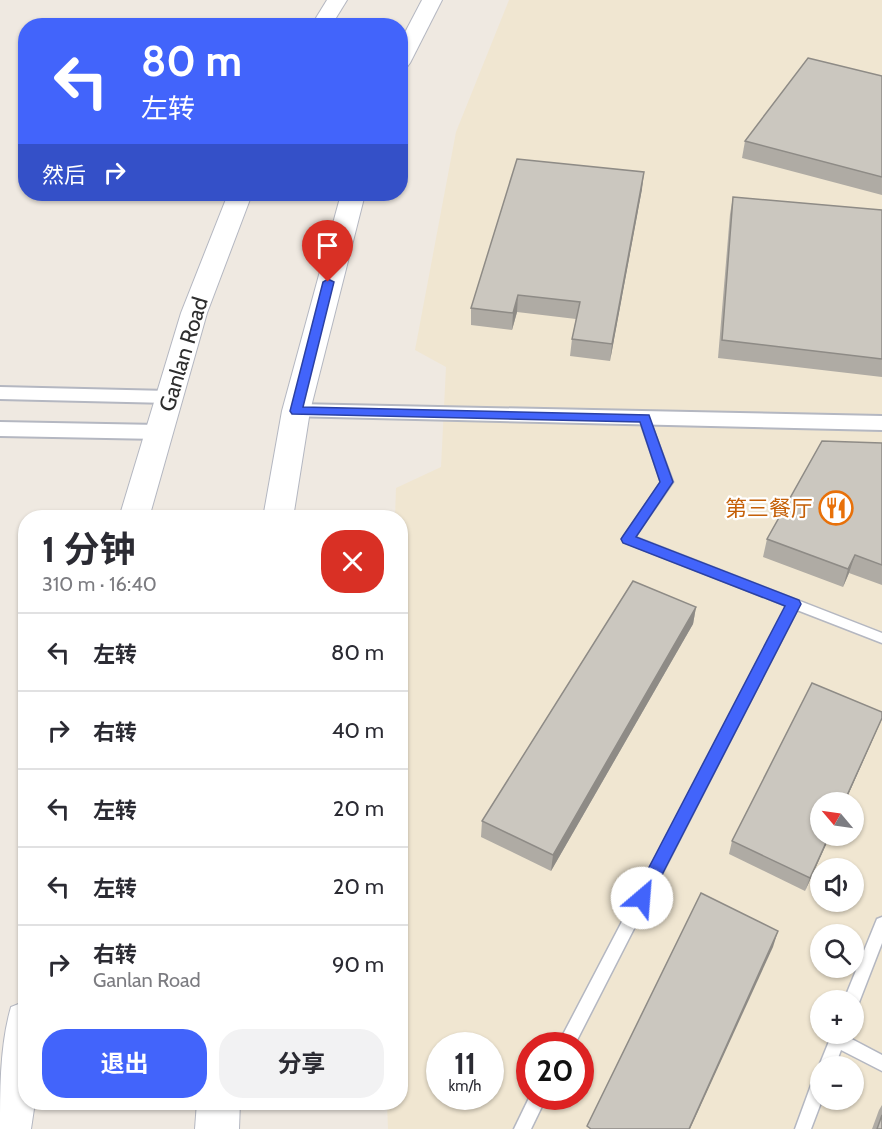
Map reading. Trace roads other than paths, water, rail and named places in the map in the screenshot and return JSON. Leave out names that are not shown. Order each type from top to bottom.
[{"type":"main road","points":[[326,18],[337,0]]},
{"type":"main road","points":[[408,47],[432,0]]},
{"type":"main road","name":"Ganlan Road","points":[[136,510],[184,344],[224,229],[237,201]]},
{"type":"main road","points":[[279,510],[296,411],[351,201]]},
{"type":"main road","points":[[9,1129],[18,1072]]},
{"type":"main road","points":[[217,1129],[218,1110]]},
{"type":"street","points":[[0,393],[169,397]]},
{"type":"street","points":[[296,411],[882,423]]},
{"type":"street","points":[[0,429],[159,432]]},
{"type":"lane","points":[[644,418],[667,482],[628,539],[882,638]]},
{"type":"lane","points":[[573,1032],[794,604]]},
{"type":"lane","points":[[856,990],[882,924]]},
{"type":"lane","points":[[850,1044],[882,1063]]},
{"type":"lane","points":[[522,1129],[532,1110]]},
{"type":"lane","points":[[803,1129],[810,1110]]},
{"type":"place","name":"第三餐厅","points":[[836,508]]}]
